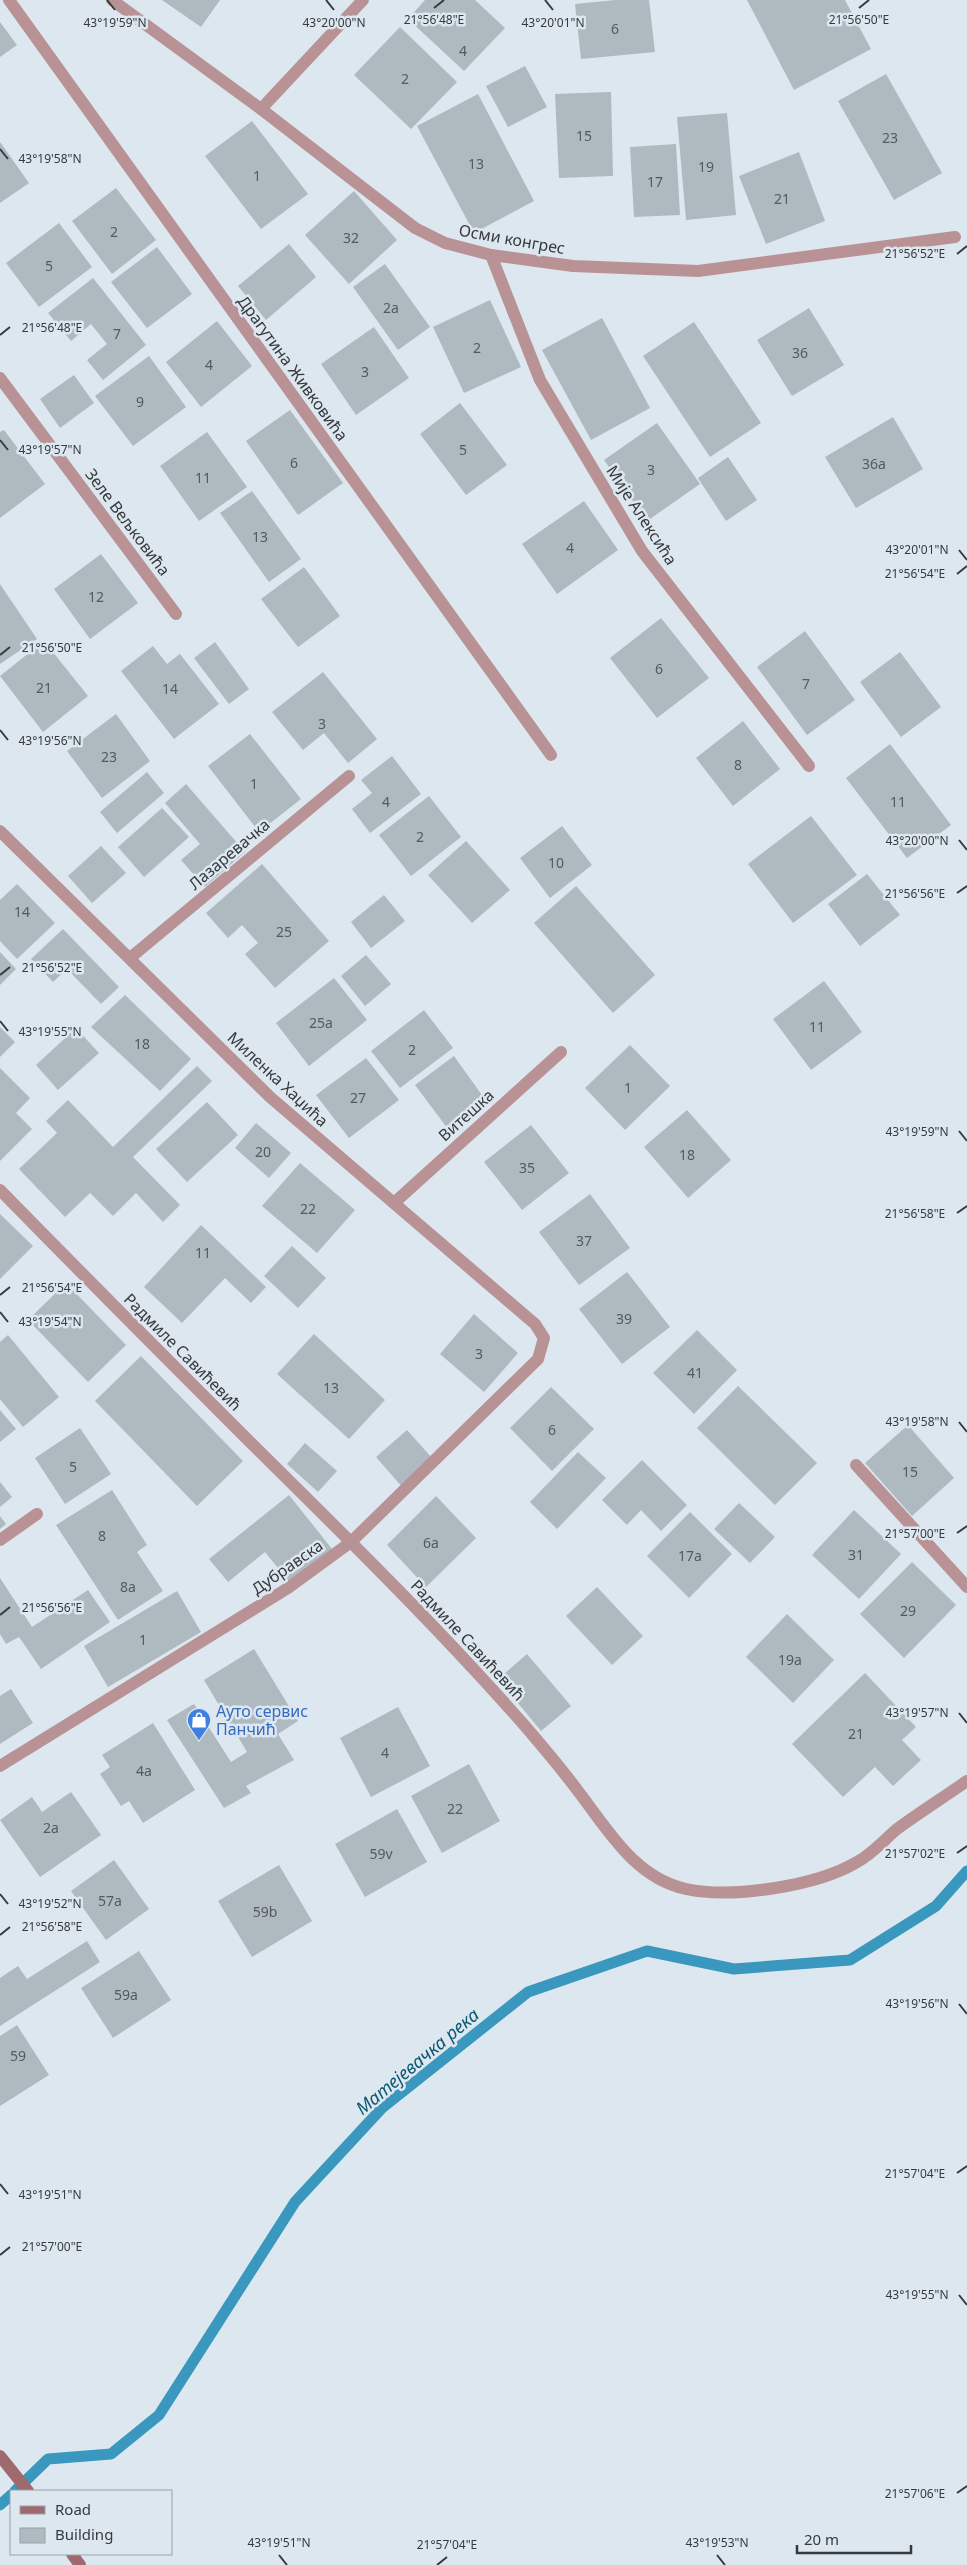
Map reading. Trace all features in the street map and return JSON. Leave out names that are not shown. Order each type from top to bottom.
[{"type":"main road","points":[[3,2460],[27,2490]]},
{"type":"street","name":"Драгутина Живковића","points":[[9,0],[551,755]]},
{"type":"street","name":"Осми конгрес","points":[[112,0],[261,108],[415,228],[445,243],[491,255],[574,266],[698,271],[955,237]]},
{"type":"street","points":[[261,108],[362,0]]},
{"type":"street","name":"Мије Алексића","points":[[491,255],[540,380],[642,551],[809,766]]},
{"type":"street","name":"Зеле Вељковића","points":[[0,378],[176,614]]},
{"type":"street","name":"Лазаревачка","points":[[130,958],[349,776]]},
{"type":"street","name":"Миленка Хаџића","points":[[0,830],[270,1097],[536,1324],[544,1338]]},
{"type":"street","name":"Витешка","points":[[394,1203],[561,1052]]},
{"type":"street","name":"Радмиле Савићевић","points":[[0,1190],[143,1336],[434,1625],[556,1761],[627,1855],[646,1872],[664,1884],[688,1890],[713,1892],[766,1889],[813,1880],[837,1873],[861,1860],[898,1829],[967,1781]]},
{"type":"street","name":"Дубравска","points":[[0,1766],[288,1588],[351,1542],[538,1359],[544,1338]]},
{"type":"street","points":[[856,1465],[967,1588]]},
{"type":"street","points":[[0,1540],[37,1514]]},
{"type":"building","points":[[162,0],[220,0],[201,27]]},
{"type":"building","points":[[425,0],[475,0],[505,28],[464,71],[408,19]]},
{"type":"building","points":[[615,0],[649,0],[655,52],[581,59],[575,4]]},
{"type":"building","points":[[747,0],[845,0],[871,49],[794,90]]},
{"type":"building","points":[[0,22],[17,45],[0,57]]},
{"type":"building","points":[[400,27],[457,82],[411,129],[354,75]]},
{"type":"building","points":[[525,66],[547,107],[508,127],[486,86]]},
{"type":"building","points":[[886,74],[942,173],[894,200],[838,101]]},
{"type":"building","points":[[611,92],[613,176],[559,178],[555,94]]},
{"type":"building","points":[[478,94],[534,201],[474,233],[417,126]]},
{"type":"building","points":[[727,113],[736,215],[686,220],[677,117]]},
{"type":"building","points":[[252,121],[308,194],[261,229],[205,156]]},
{"type":"building","points":[[0,142],[29,183],[0,203]]},
{"type":"building","points":[[676,144],[680,215],[634,217],[630,147]]},
{"type":"building","points":[[799,152],[825,221],[766,244],[739,176]]},
{"type":"building","points":[[116,188],[156,240],[112,274],[72,221]]},
{"type":"building","points":[[354,191],[397,240],[349,284],[305,235]]},
{"type":"building","points":[[59,223],[92,267],[39,307],[6,263]]},
{"type":"building","points":[[289,244],[316,277],[266,320],[238,286]]},
{"type":"building","points":[[157,247],[192,294],[147,328],[111,282]]},
{"type":"building","points":[[385,264],[430,327],[398,350],[353,287]]},
{"type":"building","points":[[93,278],[146,345],[103,380],[87,360],[107,344],[91,324],[71,341],[48,313]]},
{"type":"building","points":[[490,300],[521,367],[464,393],[433,327]]},
{"type":"building","points":[[809,308],[844,365],[792,396],[757,340]]},
{"type":"building","points":[[602,318],[650,408],[591,440],[542,350]]},
{"type":"building","points":[[217,321],[252,366],[201,407],[166,362]]},
{"type":"building","points":[[694,322],[761,423],[710,457],[643,356]]},
{"type":"building","points":[[374,327],[409,378],[356,415],[321,364]]},
{"type":"building","points":[[149,356],[186,407],[133,446],[95,396]]},
{"type":"building","points":[[74,375],[94,403],[60,428],[40,399]]},
{"type":"building","points":[[460,403],[507,465],[466,495],[420,434]]},
{"type":"building","points":[[290,410],[343,483],[298,515],[246,441]]},
{"type":"building","points":[[893,417],[923,469],[856,508],[825,457]]},
{"type":"building","points":[[657,423],[700,484],[647,521],[604,460]]},
{"type":"building","points":[[4,430],[45,484],[0,518],[0,432]]},
{"type":"building","points":[[207,432],[247,487],[199,521],[160,466]]},
{"type":"building","points":[[728,457],[757,500],[726,521],[698,478]]},
{"type":"building","points":[[252,491],[301,559],[269,582],[220,513]]},
{"type":"building","points":[[584,501],[618,550],[557,594],[522,544]]},
{"type":"building","points":[[101,554],[138,603],[90,639],[54,589]]},
{"type":"building","points":[[304,567],[340,616],[298,647],[261,599]]},
{"type":"building","points":[[0,584],[37,639],[0,664]]},
{"type":"building","points":[[661,618],[709,678],[657,718],[610,658]]},
{"type":"building","points":[[805,631],[855,700],[807,735],[757,667]]},
{"type":"building","points":[[44,641],[88,696],[43,732],[0,676]]},
{"type":"building","points":[[215,642],[249,689],[229,704],[194,658]]},
{"type":"building","points":[[153,646],[167,664],[180,654],[219,704],[174,739],[121,671]]},
{"type":"building","points":[[900,652],[941,707],[901,737],[860,682]]},
{"type":"building","points":[[323,672],[377,739],[348,763],[324,733],[303,750],[272,712]]},
{"type":"building","points":[[116,714],[150,761],[102,798],[67,751]]},
{"type":"building","points":[[743,721],[780,769],[733,806],[696,758]]},
{"type":"building","points":[[250,734],[301,799],[259,832],[208,766]]},
{"type":"building","points":[[890,744],[951,825],[907,858],[846,778]]},
{"type":"building","points":[[392,756],[421,794],[370,833],[352,809],[372,793],[361,780]]},
{"type":"building","points":[[147,772],[164,793],[117,833],[100,812]]},
{"type":"building","points":[[186,784],[245,852],[205,887],[181,860],[200,844],[165,803]]},
{"type":"building","points":[[429,796],[461,837],[411,876],[379,835]]},
{"type":"building","points":[[162,808],[189,837],[144,877],[118,847]]},
{"type":"building","points":[[811,816],[857,875],[793,923],[748,864]]},
{"type":"building","points":[[562,826],[592,865],[550,898],[520,858]]},
{"type":"building","points":[[466,841],[510,890],[472,923],[428,875]]},
{"type":"building","points":[[101,846],[126,873],[92,903],[68,876]]},
{"type":"building","points":[[262,864],[329,941],[275,988],[245,954],[258,943],[242,925],[228,938],[206,913]]},
{"type":"building","points":[[867,874],[900,915],[860,946],[828,904]]},
{"type":"building","points":[[17,884],[55,923],[17,959],[0,941],[0,900]]},
{"type":"building","points":[[576,886],[655,975],[613,1013],[534,923]]},
{"type":"building","points":[[384,895],[405,921],[371,948],[351,922]]},
{"type":"building","points":[[63,929],[119,987],[101,1004],[67,969],[53,982],[31,959]]},
{"type":"building","points":[[0,952],[16,969],[0,985]]},
{"type":"building","points":[[366,955],[391,984],[365,1006],[341,976]]},
{"type":"building","points":[[334,978],[367,1020],[309,1066],[276,1023]]},
{"type":"building","points":[[824,981],[862,1032],[811,1070],[773,1019]]},
{"type":"building","points":[[125,995],[191,1059],[160,1091],[91,1027]]},
{"type":"building","points":[[424,1010],[453,1048],[400,1088],[371,1051]]},
{"type":"building","points":[[0,1027],[15,1042],[0,1057]]},
{"type":"building","points":[[76,1028],[99,1053],[58,1090],[36,1065]]},
{"type":"building","points":[[630,1045],[670,1086],[625,1130],[585,1088]]},
{"type":"building","points":[[454,1056],[489,1105],[451,1133],[415,1085]]},
{"type":"building","points":[[366,1058],[399,1100],[349,1138],[316,1095]]},
{"type":"building","points":[[197,1066],[212,1081],[133,1157],[180,1205],[163,1222],[136,1193],[113,1216],[90,1193],[65,1217],[19,1169],[57,1133],[46,1121],[68,1100],[113,1147]]},
{"type":"building","points":[[0,1068],[30,1098],[16,1113],[32,1129],[0,1161]]},
{"type":"building","points":[[207,1102],[238,1135],[187,1182],[156,1149]]},
{"type":"building","points":[[687,1110],[731,1160],[688,1198],[644,1147]]},
{"type":"building","points":[[256,1123],[291,1153],[269,1178],[235,1148]]},
{"type":"building","points":[[531,1125],[569,1173],[522,1210],[484,1162]]},
{"type":"building","points":[[300,1163],[355,1210],[317,1253],[262,1206]]},
{"type":"building","points":[[590,1194],[630,1248],[579,1285],[539,1232]]},
{"type":"building","points":[[0,1214],[33,1246],[0,1279]]},
{"type":"building","points":[[201,1225],[266,1287],[251,1303],[225,1278],[182,1323],[144,1287]]},
{"type":"building","points":[[292,1246],[326,1278],[298,1308],[264,1276]]},
{"type":"building","points":[[627,1272],[670,1327],[622,1364],[579,1309]]},
{"type":"building","points":[[66,1283],[126,1345],[88,1382],[28,1320]]},
{"type":"building","points":[[474,1314],[518,1353],[484,1392],[440,1354]]},
{"type":"building","points":[[697,1330],[737,1370],[694,1414],[653,1373]]},
{"type":"building","points":[[314,1334],[385,1400],[349,1439],[277,1374]]},
{"type":"building","points":[[8,1335],[59,1397],[23,1427],[0,1399],[0,1342]]},
{"type":"building","points":[[141,1356],[243,1461],[197,1506],[95,1401]]},
{"type":"building","points":[[738,1386],[817,1463],[775,1505],[697,1428]]},
{"type":"building","points":[[551,1387],[594,1429],[552,1471],[510,1428]]},
{"type":"building","points":[[0,1410],[16,1429],[0,1442]]},
{"type":"building","points":[[908,1425],[954,1478],[912,1516],[865,1463]]},
{"type":"building","points":[[80,1428],[111,1474],[65,1504],[35,1458]]},
{"type":"building","points":[[407,1430],[433,1459],[403,1488],[376,1457]]},
{"type":"building","points":[[305,1443],[337,1471],[318,1492],[287,1464]]},
{"type":"building","points":[[578,1452],[606,1478],[557,1529],[530,1502]]},
{"type":"building","points":[[642,1460],[687,1505],[661,1531],[641,1510],[627,1525],[602,1500]]},
{"type":"building","points":[[0,1482],[12,1497],[0,1507]]},
{"type":"building","points":[[112,1490],[147,1545],[137,1552],[163,1591],[118,1620],[56,1525]]},
{"type":"building","points":[[289,1495],[332,1549],[290,1583],[265,1552],[228,1582],[209,1559]]},
{"type":"building","points":[[436,1496],[476,1538],[426,1587],[387,1545]]},
{"type":"building","points":[[739,1503],[775,1537],[750,1563],[714,1529]]},
{"type":"building","points":[[854,1510],[901,1554],[859,1599],[812,1555]]},
{"type":"building","points":[[690,1512],[732,1554],[689,1598],[647,1556]]},
{"type":"building","points":[[0,1516],[6,1524],[0,1529]]},
{"type":"building","points":[[912,1562],[956,1605],[904,1658],[860,1614]]},
{"type":"building","points":[[0,1578],[32,1627],[88,1590],[110,1622],[41,1669],[19,1637],[6,1644],[0,1634]]},
{"type":"building","points":[[597,1587],[643,1636],[612,1665],[566,1616]]},
{"type":"building","points":[[177,1591],[201,1632],[108,1687],[84,1646]]},
{"type":"building","points":[[787,1614],[834,1660],[793,1703],[746,1657]]},
{"type":"building","points":[[254,1649],[298,1721],[278,1734],[294,1760],[246,1786],[251,1793],[224,1808],[167,1720],[194,1704],[231,1762],[247,1752],[204,1680]]},
{"type":"building","points":[[527,1654],[571,1706],[541,1731],[498,1679]]},
{"type":"building","points":[[865,1673],[916,1727],[902,1740],[921,1760],[893,1786],[875,1767],[843,1797],[792,1744]]},
{"type":"building","points":[[11,1689],[33,1723],[0,1744],[0,1696]]},
{"type":"building","points":[[398,1707],[430,1766],[371,1797],[340,1738]]},
{"type":"building","points":[[153,1723],[195,1790],[143,1823],[129,1801],[121,1806],[100,1774],[110,1767],[102,1755]]},
{"type":"building","points":[[469,1764],[500,1821],[442,1853],[411,1796]]},
{"type":"building","points":[[71,1792],[101,1835],[40,1877],[0,1820],[32,1797],[42,1812]]},
{"type":"building","points":[[397,1809],[427,1862],[365,1897],[335,1844]]},
{"type":"building","points":[[114,1860],[149,1909],[106,1940],[71,1891]]},
{"type":"building","points":[[279,1865],[312,1921],[252,1957],[218,1901]]},
{"type":"building","points":[[87,1941],[100,1962],[0,2026],[0,1978],[18,1966],[27,1979]]},
{"type":"building","points":[[139,1951],[171,2000],[113,2038],[81,1988]]},
{"type":"building","points":[[17,2025],[49,2075],[0,2106],[0,2036]]},
{"type":"waterway","name":"Матејевачка река","points":[[16,2490],[48,2459],[111,2454],[159,2415],[295,2202],[382,2108],[528,1992],[647,1951],[734,1969],[850,1960],[936,1906],[967,1871]]},
{"type":"waterway","name":"Матејевачка река","points":[[0,2505],[10,2496]]},
{"type":"place","name":"Ауто сервис Панчић","points":[[199,1741]]}]
